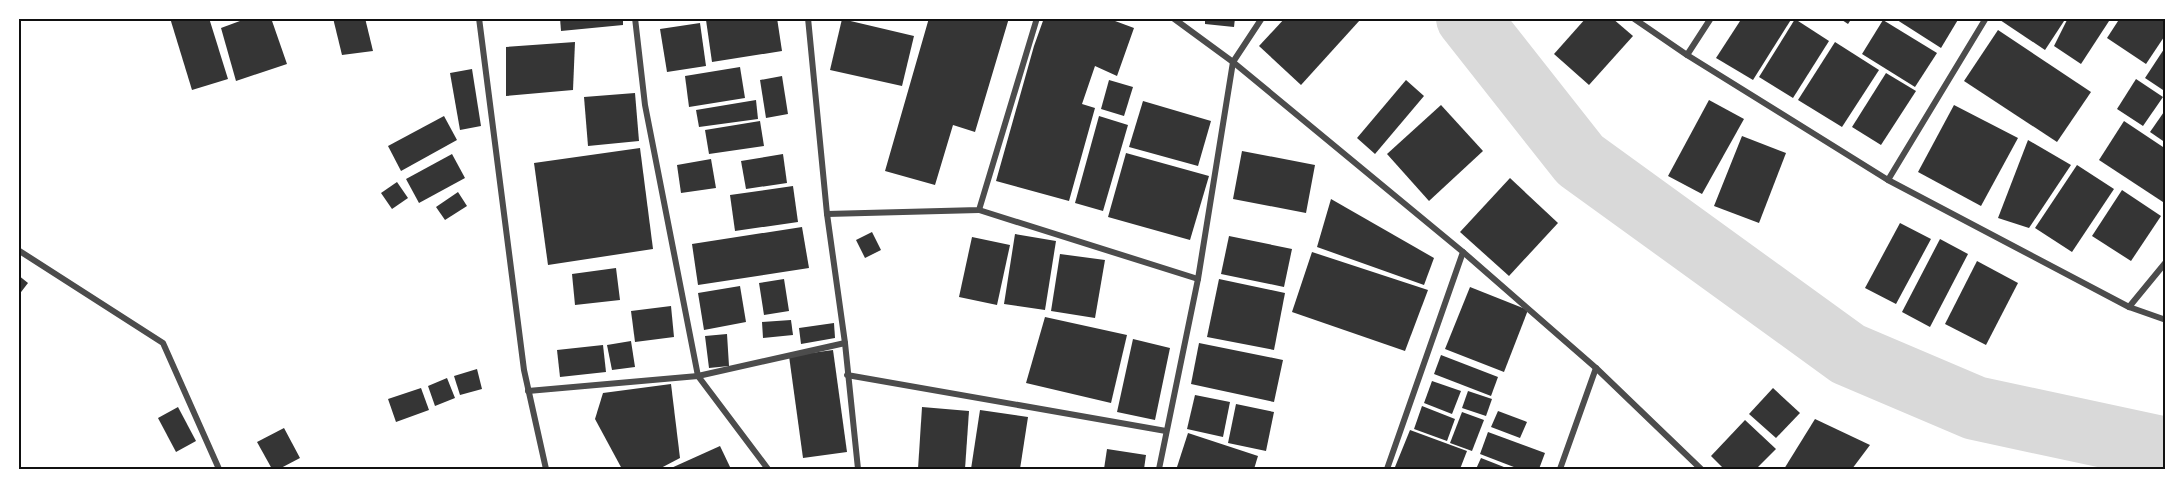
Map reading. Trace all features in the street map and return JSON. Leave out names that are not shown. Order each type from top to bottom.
[{"type":"street","points":[[479,18],[528,391],[546,469]]},
{"type":"street","points":[[635,18],[645,105],[698,376],[768,469]]},
{"type":"street","points":[[808,18],[827,214],[845,343],[858,469]]},
{"type":"street","points":[[978,210],[1037,18]]},
{"type":"street","points":[[1173,18],[1233,62],[1463,252],[1596,368],[1701,469]]},
{"type":"street","points":[[1159,469],[1198,279],[1233,62],[1262,18]]},
{"type":"street","points":[[1633,18],[1687,55],[1888,180],[2129,306],[2166,320]]},
{"type":"street","points":[[1687,55],[1712,18]]},
{"type":"street","points":[[1888,180],[1986,18]]},
{"type":"street","points":[[827,214],[978,210],[1198,279]]},
{"type":"street","points":[[18,250],[163,343],[219,469]]},
{"type":"street","points":[[1387,469],[1463,252]]},
{"type":"street","points":[[2129,306],[2166,262]]},
{"type":"street","points":[[528,391],[698,376],[845,343]]},
{"type":"street","points":[[1560,469],[1596,368]]},
{"type":"street","points":[[847,375],[1166,431]]},
{"type":"building","points":[[170,18],[209,18],[228,79],[192,90]]},
{"type":"building","points":[[248,18],[271,18],[287,64],[236,81],[221,28]]},
{"type":"building","points":[[333,18],[365,18],[373,51],[342,55]]},
{"type":"building","points":[[560,18],[623,18],[623,25],[561,31]]},
{"type":"building","points":[[777,18],[782,51],[712,62],[706,20]]},
{"type":"building","points":[[929,18],[1009,18],[975,132],[953,125],[935,185],[885,171]]},
{"type":"building","points":[[1044,18],[1107,18],[1134,28],[1117,76],[1095,66],[1082,104],[1095,108],[1069,201],[996,181]]},
{"type":"building","points":[[1205,18],[1235,18],[1234,27],[1205,24]]},
{"type":"building","points":[[1285,18],[1358,18],[1360,20],[1301,85],[1259,46]]},
{"type":"building","points":[[1586,18],[1612,18],[1633,36],[1589,85],[1554,54]]},
{"type":"building","points":[[1742,18],[1792,18],[1753,80],[1716,58]]},
{"type":"building","points":[[1839,18],[1852,18],[1848,24]]},
{"type":"building","points":[[1894,18],[1959,18],[1941,48]]},
{"type":"building","points":[[1997,18],[2066,18],[2045,50]]},
{"type":"building","points":[[2068,18],[2111,18],[2081,64],[2054,46]]},
{"type":"building","points":[[2120,18],[2166,18],[2166,34],[2146,64],[2107,38]]},
{"type":"building","points":[[842,19],[914,36],[902,86],[830,70]]},
{"type":"building","points":[[1795,19],[1829,41],[1793,98],[1759,77]]},
{"type":"building","points":[[1883,20],[1937,53],[1915,87],[1862,54]]},
{"type":"building","points":[[700,23],[706,66],[667,72],[660,29]]},
{"type":"building","points":[[1998,30],[2091,92],[2057,142],[1964,81]]},
{"type":"building","points":[[575,42],[573,90],[506,96],[506,47]]},
{"type":"building","points":[[1835,42],[1879,70],[1842,127],[1798,100]]},
{"type":"building","points":[[2166,46],[2166,92],[2145,78]]},
{"type":"building","points":[[740,67],[745,98],[689,107],[685,76]]},
{"type":"building","points":[[472,69],[481,126],[460,130],[450,73]]},
{"type":"building","points":[[1886,73],[1916,91],[1881,145],[1852,127]]},
{"type":"building","points":[[782,76],[788,114],[766,118],[760,80]]},
{"type":"building","points":[[2136,79],[2163,97],[2143,126],[2117,109]]},
{"type":"building","points":[[1109,80],[1133,87],[1124,116],[1101,109]]},
{"type":"building","points":[[1406,80],[1424,96],[1375,154],[1357,138]]},
{"type":"building","points":[[635,93],[639,141],[588,146],[584,97]]},
{"type":"building","points":[[756,100],[758,119],[699,127],[696,110]]},
{"type":"building","points":[[1709,100],[1744,119],[1702,194],[1668,176]]},
{"type":"building","points":[[1143,101],[1211,121],[1198,166],[1129,147]]},
{"type":"building","points":[[1441,105],[1483,151],[1429,201],[1387,154]]},
{"type":"building","points":[[1954,105],[2018,138],[1981,206],[1918,172]]},
{"type":"building","points":[[2166,109],[2166,143],[2150,132]]},
{"type":"building","points":[[444,116],[457,140],[401,171],[388,146]]},
{"type":"building","points":[[1099,116],[1128,125],[1103,211],[1075,203]]},
{"type":"building","points":[[760,121],[764,146],[709,154],[705,130]]},
{"type":"building","points":[[2124,121],[2166,149],[2166,204],[2099,160]]},
{"type":"building","points":[[1742,136],[1786,153],[1759,223],[1714,206]]},
{"type":"building","points":[[2028,140],[2071,165],[2029,228],[1998,218]]},
{"type":"building","points":[[640,148],[653,249],[548,265],[534,163]]},
{"type":"building","points":[[1242,151],[1315,165],[1306,213],[1233,199]]},
{"type":"building","points":[[1126,153],[1209,176],[1190,240],[1108,217]]},
{"type":"building","points":[[452,154],[465,178],[419,203],[406,179]]},
{"type":"building","points":[[783,154],[787,183],[746,189],[741,161]]},
{"type":"building","points":[[711,159],[716,188],[681,193],[677,165]]},
{"type":"building","points":[[2077,165],[2114,189],[2072,252],[2035,228]]},
{"type":"building","points":[[1510,178],[1558,223],[1509,276],[1460,232]]},
{"type":"building","points":[[397,182],[408,198],[392,209],[381,193]]},
{"type":"building","points":[[793,186],[798,222],[735,231],[730,195]]},
{"type":"building","points":[[2122,190],[2161,216],[2131,261],[2092,236]]},
{"type":"building","points":[[458,192],[467,206],[445,220],[436,207]]},
{"type":"building","points":[[1331,199],[1434,258],[1424,285],[1317,247]]},
{"type":"building","points":[[1900,223],[1931,239],[1896,304],[1865,288]]},
{"type":"building","points":[[802,227],[809,268],[698,285],[692,244]]},
{"type":"building","points":[[872,232],[881,250],[865,258],[856,240]]},
{"type":"building","points":[[1015,234],[1056,241],[1045,310],[1004,304]]},
{"type":"building","points":[[1229,236],[1292,249],[1284,287],[1221,274]]},
{"type":"building","points":[[972,237],[1010,245],[997,305],[959,297]]},
{"type":"building","points":[[1940,239],[1968,254],[1930,327],[1902,312]]},
{"type":"building","points":[[1312,252],[1428,290],[1405,351],[1292,312]]},
{"type":"building","points":[[1060,254],[1105,260],[1095,318],[1051,311]]},
{"type":"building","points":[[1977,261],[2018,283],[1986,345],[1945,324]]},
{"type":"building","points":[[616,268],[620,300],[575,305],[572,274]]},
{"type":"building","points":[[18,275],[28,283],[18,296]]},
{"type":"building","points":[[784,279],[789,311],[764,315],[759,283]]},
{"type":"building","points":[[1219,279],[1285,293],[1274,350],[1207,337]]},
{"type":"building","points":[[740,286],[746,322],[704,330],[698,293]]},
{"type":"building","points":[[1470,287],[1528,310],[1504,372],[1445,349]]},
{"type":"building","points":[[671,306],[674,337],[635,342],[631,311]]},
{"type":"building","points":[[1045,317],[1127,335],[1111,403],[1026,383]]},
{"type":"building","points":[[791,320],[793,335],[763,338],[762,322]]},
{"type":"building","points":[[834,323],[835,338],[801,344],[799,328]]},
{"type":"building","points":[[727,334],[729,366],[709,368],[705,336]]},
{"type":"building","points":[[1133,339],[1170,348],[1155,420],[1117,412]]},
{"type":"building","points":[[631,341],[635,367],[612,370],[607,345]]},
{"type":"building","points":[[1199,343],[1283,360],[1274,402],[1191,384]]},
{"type":"building","points":[[603,345],[606,372],[560,377],[557,350]]},
{"type":"building","points":[[833,350],[847,452],[803,458],[789,356]]},
{"type":"building","points":[[1441,355],[1498,377],[1491,396],[1434,374]]},
{"type":"building","points":[[477,369],[482,389],[460,395],[454,376]]},
{"type":"building","points":[[447,378],[455,398],[435,406],[428,386]]},
{"type":"building","points":[[1432,381],[1461,391],[1452,414],[1424,403]]},
{"type":"building","points":[[671,384],[680,458],[659,469],[622,469],[595,419],[603,393]]},
{"type":"building","points":[[421,388],[429,410],[396,422],[388,399]]},
{"type":"building","points":[[1773,388],[1800,413],[1776,438],[1749,414]]},
{"type":"building","points":[[1468,391],[1492,399],[1486,416],[1462,408]]},
{"type":"building","points":[[1195,395],[1230,402],[1223,437],[1187,429]]},
{"type":"building","points":[[1236,404],[1274,412],[1266,451],[1228,443]]},
{"type":"building","points":[[1422,406],[1455,419],[1447,441],[1414,429]]},
{"type":"building","points":[[178,407],[196,441],[176,452],[158,418]]},
{"type":"building","points":[[922,407],[969,411],[965,469],[918,469]]},
{"type":"building","points":[[980,410],[1028,417],[1020,469],[971,469]]},
{"type":"building","points":[[1498,411],[1527,422],[1520,438],[1491,427]]},
{"type":"building","points":[[1462,412],[1484,420],[1472,451],[1450,443]]},
{"type":"building","points":[[1815,419],[1870,445],[1852,469],[1784,469]]},
{"type":"building","points":[[1745,420],[1776,449],[1756,469],[1724,469],[1711,456]]},
{"type":"building","points":[[284,428],[300,458],[279,469],[272,469],[257,442]]},
{"type":"building","points":[[1410,430],[1467,451],[1460,469],[1395,467]]},
{"type":"building","points":[[1488,432],[1545,453],[1539,469],[1519,469],[1480,454]]},
{"type":"building","points":[[1188,433],[1258,456],[1254,469],[1183,469],[1177,467]]},
{"type":"building","points":[[720,446],[731,469],[669,469]]},
{"type":"building","points":[[1107,449],[1146,455],[1144,469],[1104,469]]},
{"type":"building","points":[[1481,458],[1509,469],[1476,469]]},
{"type":"waterway","points":[[1468,18],[1580,160],[1848,354],[1975,408],[2166,449]]}]
